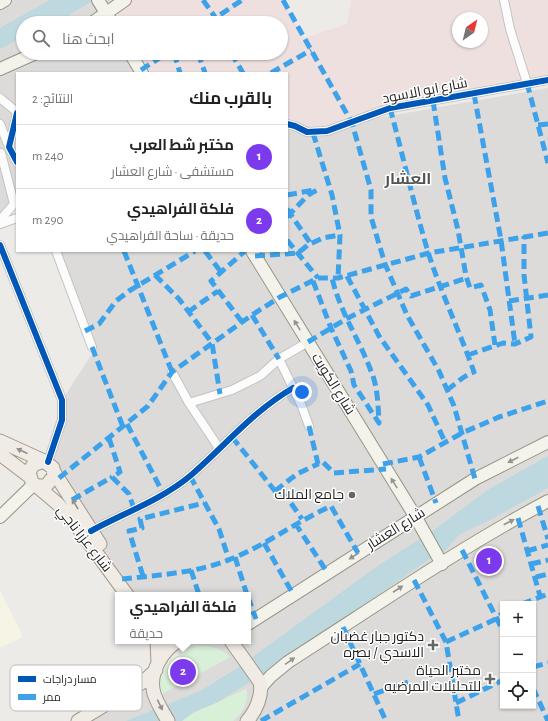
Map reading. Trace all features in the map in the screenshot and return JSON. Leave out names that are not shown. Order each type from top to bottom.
[{"type":"main road","points":[[0,2],[4,0]]},
{"type":"main road","points":[[105,11],[125,0]]},
{"type":"main road","points":[[0,69],[20,60]]},
{"type":"main road","points":[[134,60],[141,72]]},
{"type":"main road","name":"شارع الكويت","points":[[253,252],[415,516],[439,560]]},
{"type":"main road","points":[[0,441],[49,465]]},
{"type":"main road","name":"شارع العشار","points":[[251,622],[475,479],[548,442]]},
{"type":"main road","name":"شارع عزرا ناجي","points":[[0,454],[58,504],[79,529],[125,592]]},
{"type":"main road","points":[[34,482],[32,465],[49,465]]},
{"type":"main road","points":[[34,482],[50,484],[49,465]]},
{"type":"main road","name":"شارع عزرا ناجي","points":[[49,465],[133,592]]},
{"type":"main road","points":[[0,517],[34,482]]},
{"type":"main road","points":[[247,721],[253,715],[260,689],[271,676],[288,662],[400,588],[439,560],[548,501]]},
{"type":"main road","points":[[157,644],[157,666],[152,690],[168,721]]},
{"type":"main road","points":[[142,683],[174,644]]},
{"type":"main road","points":[[234,644],[260,689],[260,721]]},
{"type":"main road","points":[[78,721],[95,711]]},
{"type":"street","points":[[504,0],[510,29],[527,83]]},
{"type":"street","name":"شارع ابو الاسود","points":[[288,124],[313,133],[352,123],[390,108],[548,80]]},
{"type":"street","points":[[0,98],[16,112]]},
{"type":"street","points":[[0,220],[14,204],[1,153],[9,147],[16,117]]},
{"type":"street","points":[[0,124],[16,160]]},
{"type":"street","points":[[0,224],[16,218]]},
{"type":"street","points":[[0,245],[62,400],[62,420],[49,465]]},
{"type":"street","points":[[56,252],[92,347]]},
{"type":"street","points":[[189,403],[232,390],[260,376],[279,359],[308,342]]},
{"type":"street","points":[[279,359],[301,404],[309,426]]},
{"type":"street","points":[[172,372],[189,403],[219,448]]},
{"type":"street","points":[[91,531],[162,496],[190,476],[272,400],[292,388]]},
{"type":"shaded area","points":[[0,0],[263,0],[275,16],[16,16],[16,60],[287,60],[343,124],[548,88],[548,721],[79,721],[101,711],[142,711],[142,692],[190,670],[171,644],[251,644],[251,592],[134,592],[43,464],[62,400],[96,348],[53,252],[288,252],[288,72],[16,72],[16,204],[0,215]]},
{"type":"shaded area","points":[[125,0],[242,0],[218,16],[108,16],[107,14]]},
{"type":"shaded area","points":[[245,0],[283,0],[304,38],[347,24],[351,0],[548,0],[548,76],[313,133],[288,124],[288,72],[141,72],[134,60],[288,60],[288,16],[221,16]]},
{"type":"shaded area","points":[[0,591],[23,637],[0,648]]},
{"type":"green space","points":[[198,646],[215,648],[223,651],[230,657],[160,695],[160,678],[168,664],[182,653]]},
{"type":"green space","points":[[246,689],[246,703],[233,721],[176,721]]},
{"type":"water","points":[[50,0],[94,0],[68,16],[21,16]]},
{"type":"water","points":[[16,19],[16,41],[0,49],[0,28]]},
{"type":"water","points":[[548,456],[548,488],[490,520],[460,534],[444,552],[428,560],[348,616],[285,655],[268,671],[216,703],[194,712],[182,721],[126,721],[200,691],[236,669],[376,567],[434,530],[489,489]]},
{"type":"marked path","points":[[203,0],[214,16]]},
{"type":"marked path","points":[[218,16],[242,0]]},
{"type":"marked path","points":[[283,0],[352,123],[371,190],[371,217],[385,264],[407,315],[439,371],[454,406],[475,479]]},
{"type":"marked path","points":[[273,72],[311,50]]},
{"type":"marked path","points":[[141,70],[156,60]]},
{"type":"marked path","points":[[176,60],[180,72]]},
{"type":"marked path","points":[[200,60],[205,72]]},
{"type":"marked path","points":[[235,60],[242,72]]},
{"type":"marked path","points":[[527,83],[548,163]]},
{"type":"marked path","points":[[474,94],[501,240],[515,344]]},
{"type":"marked path","points":[[433,101],[445,178],[458,230],[466,276],[470,288],[481,285],[490,310],[495,345]]},
{"type":"marked path","points":[[390,108],[428,252],[474,372],[447,390]]},
{"type":"marked path","points":[[538,125],[548,124]]},
{"type":"marked path","points":[[313,133],[332,195],[340,235],[338,278]]},
{"type":"marked path","points":[[288,216],[308,195],[319,189]]},
{"type":"marked path","points":[[288,195],[314,190]]},
{"type":"marked path","points":[[288,210],[311,244]]},
{"type":"marked path","points":[[59,478],[148,406],[172,372],[280,297],[318,278],[338,278],[429,253],[548,233]]},
{"type":"marked path","points":[[255,256],[298,253],[308,245],[323,238],[340,235]]},
{"type":"marked path","points":[[468,355],[503,343],[515,344],[531,337],[524,275],[524,236]]},
{"type":"marked path","points":[[288,241],[318,278]]},
{"type":"marked path","points":[[124,252],[172,372]]},
{"type":"marked path","points":[[85,331],[99,324],[116,301],[129,291],[193,252]]},
{"type":"marked path","points":[[206,252],[221,272]]},
{"type":"marked path","points":[[242,322],[211,281],[244,252]]},
{"type":"marked path","points":[[155,275],[179,299],[212,343],[220,394]]},
{"type":"marked path","points":[[347,276],[379,336],[428,405],[445,442]]},
{"type":"marked path","points":[[313,281],[331,328],[351,371],[354,385],[379,423],[375,383],[366,359],[335,290],[332,278]]},
{"type":"marked path","points":[[308,342],[346,319],[406,289],[411,296],[467,278]]},
{"type":"marked path","points":[[188,312],[218,291]]},
{"type":"marked path","points":[[509,301],[548,295]]},
{"type":"marked path","points":[[252,315],[279,359]]},
{"type":"marked path","points":[[92,347],[123,427]]},
{"type":"marked path","points":[[383,464],[419,457],[462,433],[499,417],[548,401]]},
{"type":"marked path","points":[[127,424],[164,495]]},
{"type":"marked path","points":[[309,426],[318,464],[323,462],[334,473],[386,469]]},
{"type":"marked path","points":[[232,437],[275,491],[286,496],[302,519]]},
{"type":"marked path","points":[[109,438],[120,472],[112,477],[129,494],[134,509]]},
{"type":"marked path","points":[[419,457],[436,503]]},
{"type":"marked path","points":[[275,491],[297,474],[318,464]]},
{"type":"marked path","points":[[190,476],[219,529],[229,560]]},
{"type":"marked path","points":[[72,500],[112,477]]},
{"type":"marked path","points":[[143,576],[129,531],[142,528],[140,519],[204,503]]},
{"type":"marked path","points":[[122,579],[177,573],[218,564],[256,547],[331,506],[358,553]]},
{"type":"marked path","points":[[538,506],[548,539]]},
{"type":"marked path","points":[[518,518],[540,596]]},
{"type":"marked path","points":[[295,523],[327,572]]},
{"type":"marked path","points":[[264,543],[293,594]]},
{"type":"marked path","points":[[527,551],[548,545]]},
{"type":"marked path","points":[[462,550],[500,625]]},
{"type":"marked path","points":[[235,557],[246,592]]},
{"type":"marked path","points":[[531,564],[548,560]]},
{"type":"marked path","points":[[191,570],[198,592]]},
{"type":"marked path","points":[[536,577],[548,574]]},
{"type":"marked path","points":[[414,580],[446,642],[459,721]]},
{"type":"marked path","points":[[530,601],[548,594]]},
{"type":"marked path","points":[[251,605],[256,619]]},
{"type":"marked path","points":[[446,642],[496,619],[500,616]]},
{"type":"marked path","points":[[343,627],[386,721]]},
{"type":"marked path","points":[[536,666],[548,663]]},
{"type":"marked path","points":[[261,721],[360,664]]},
{"type":"marked path","points":[[456,703],[500,681]]},
{"type":"marked path","points":[[374,694],[408,682]]},
{"type":"marked path","points":[[536,695],[548,721]]},
{"type":"cycle path","points":[[288,124],[307,132],[327,131],[390,108],[548,80]]},
{"type":"cycle path","points":[[16,117],[9,147],[16,160]]},
{"type":"cycle path","points":[[0,245],[62,400],[62,420],[48,462]]},
{"type":"cycle path","points":[[91,531],[155,499],[179,485],[203,465],[252,418],[278,397],[293,388]]},
{"type":"place","name":"جامع الملاك","points":[[352,495]]},
{"type":"place","name":"مختبر شط العرب","points":[[489,561]]},
{"type":"place","name":"دكتور جبار غضبان الاسدي / بصره","points":[[433,645]]},
{"type":"place","name":"فلكة الفراهيدي","points":[[183,672]]},
{"type":"place","name":"مختبر الحياة للتحليلات المرضيه","points":[[490,679]]},
{"type":"district","name":"العشار","points":[[408,179]]}]
